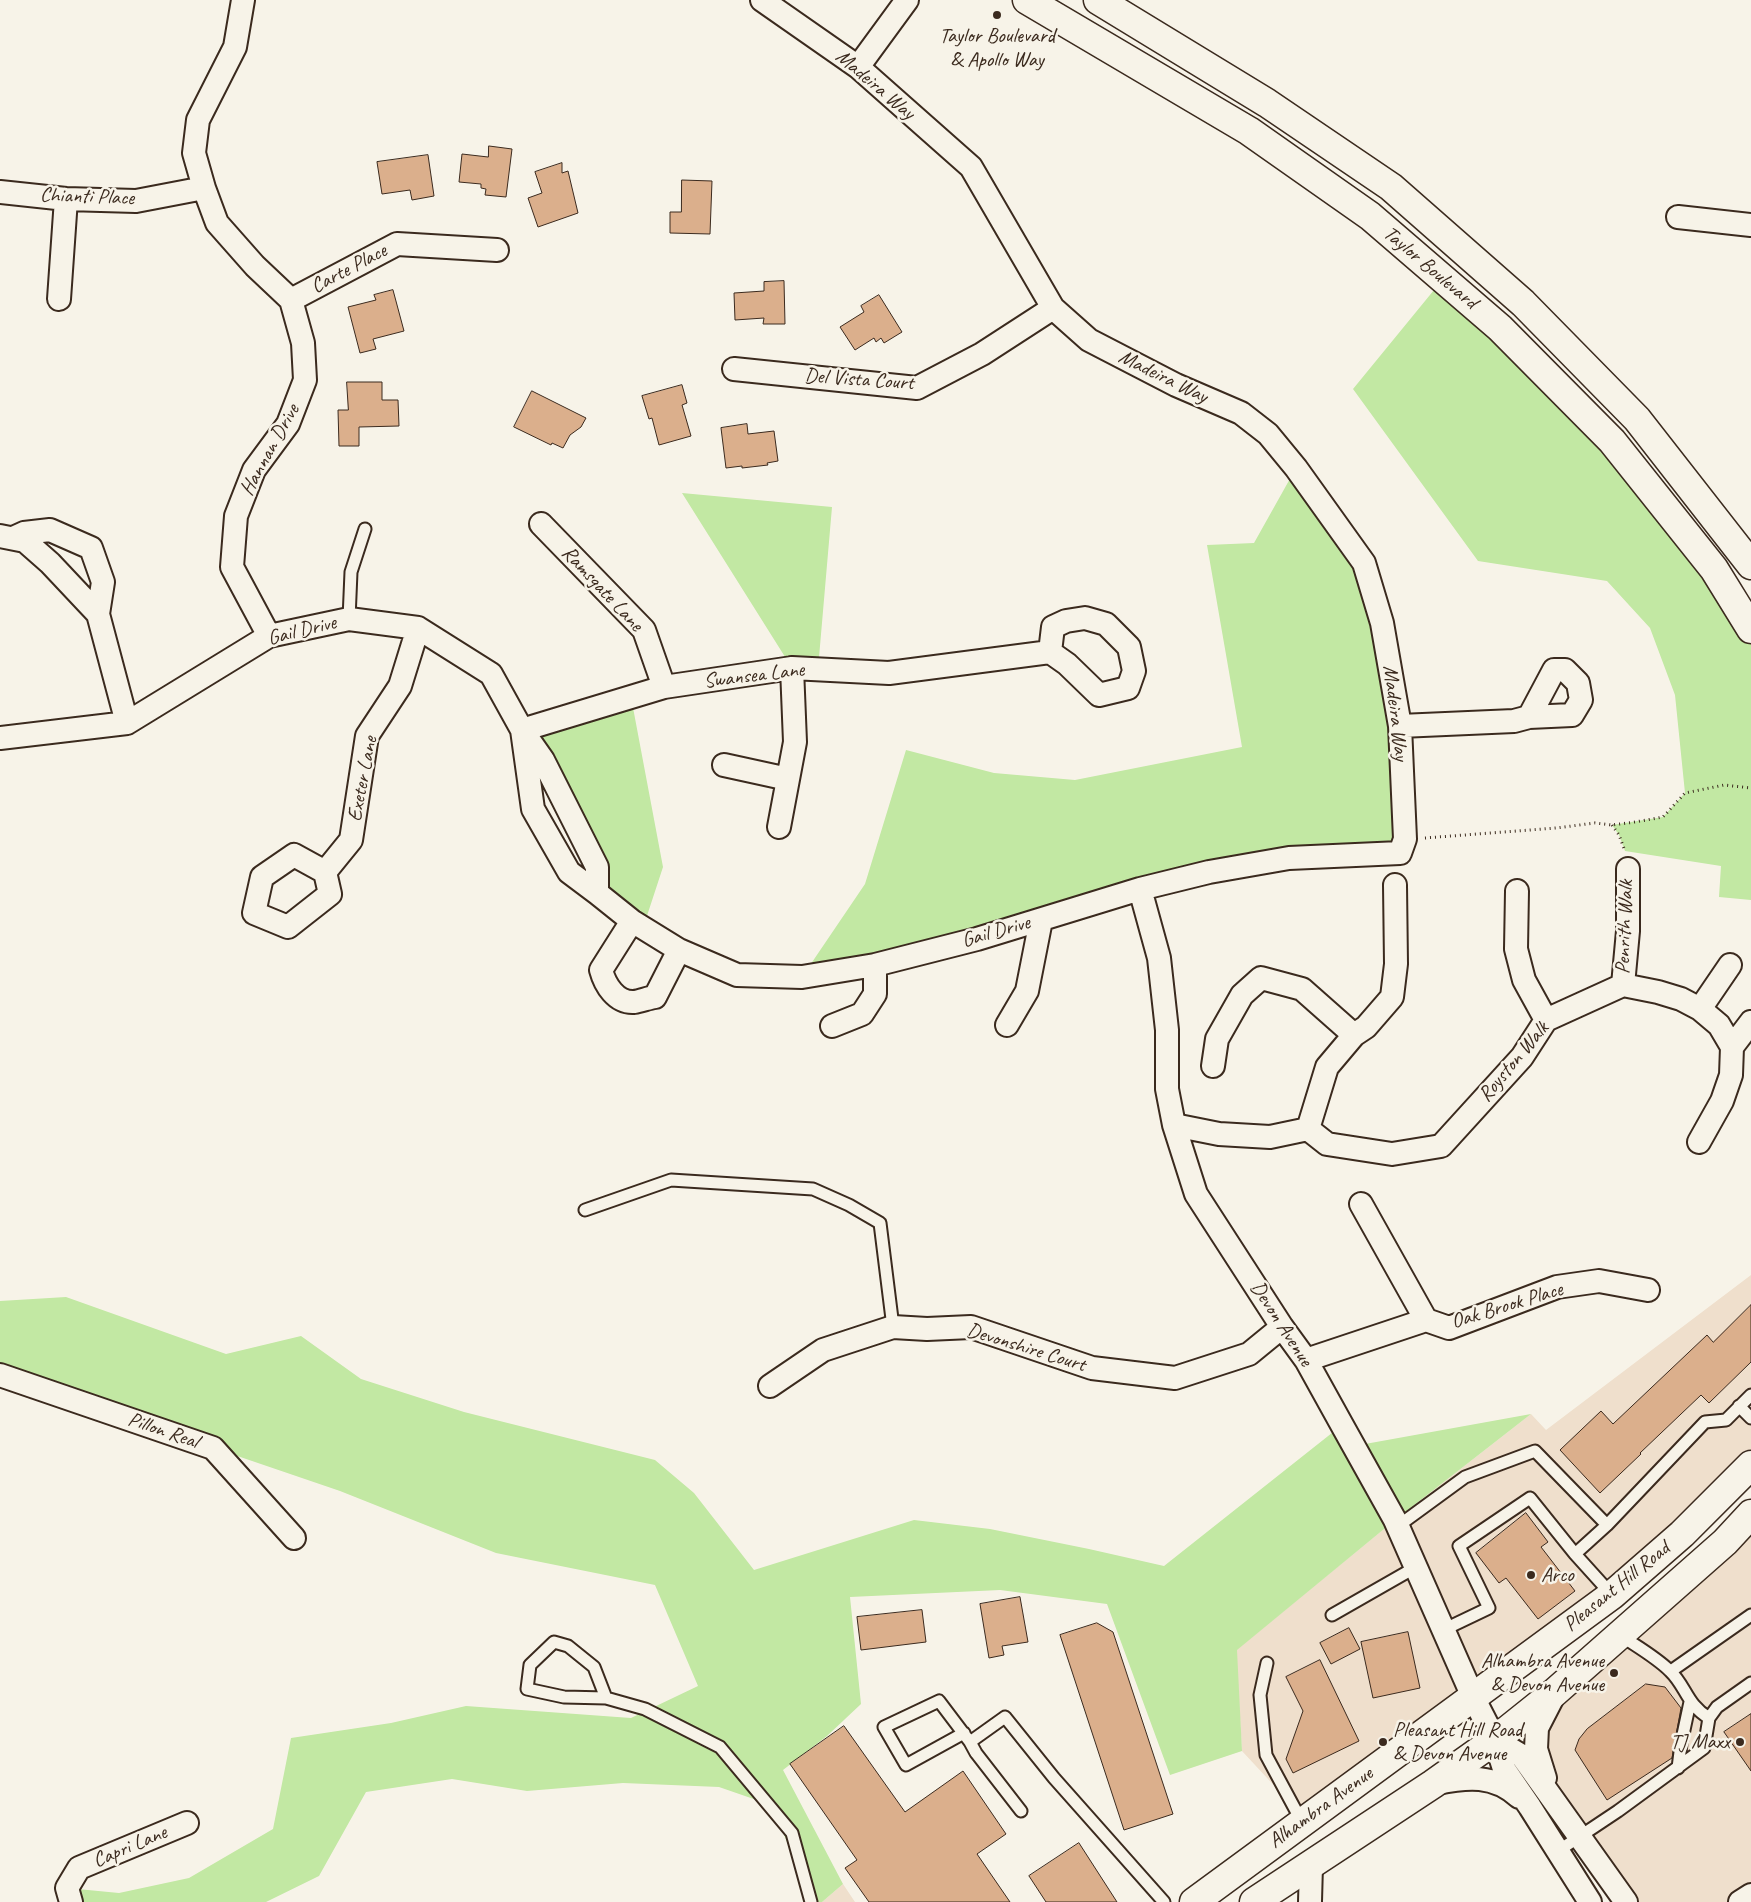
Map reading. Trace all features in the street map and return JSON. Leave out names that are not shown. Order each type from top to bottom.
[{"type":"main road","name":"Taylor Boulevard","points":[[1027,0],[1249,131],[1370,216],[1500,328],[1612,441],[1714,570],[1751,629]]},
{"type":"main road","name":"Taylor Boulevard","points":[[1098,0],[1267,103],[1391,187],[1523,303],[1637,419],[1751,565]]},
{"type":"main road","name":"Pleasant Hill Road","points":[[1473,1697],[1612,1595],[1682,1534],[1751,1465]]},
{"type":"main road","name":"Pleasant Hill Road","points":[[1495,1740],[1555,1692],[1620,1635],[1725,1542],[1751,1514]]},
{"type":"main road","name":"Alhambra Avenue","points":[[1194,1902],[1473,1697]]},
{"type":"main road","name":"Alhambra Avenue","points":[[1254,1902],[1433,1784],[1495,1740]]},
{"type":"street","points":[[242,0],[235,47],[198,120],[194,153],[217,223],[255,266],[291,300]]},
{"type":"street","name":"Madeira Way","points":[[762,0],[858,67],[971,167],[1053,308],[1089,340],[1176,385],[1241,412],[1268,434],[1296,468],[1364,563],[1382,623],[1400,726],[1406,839]]},
{"type":"street","points":[[858,67],[907,0]]},
{"type":"street","name":"Chianti Place","points":[[0,192],[66,199],[136,201],[204,188]]},
{"type":"street","points":[[59,299],[66,199]]},
{"type":"street","points":[[1678,218],[1751,225]]},
{"type":"street","name":"Carte Place","points":[[291,300],[397,244],[497,250]]},
{"type":"street","name":"Hannan Drive","points":[[269,636],[232,567],[236,516],[254,470],[288,424],[305,380],[303,342],[291,300]]},
{"type":"street","name":"Del Vista Court","points":[[734,369],[917,388],[982,354],[1053,308]]},
{"type":"street","name":"Ramsgate Lane","points":[[541,524],[644,630],[664,687]]},
{"type":"street","points":[[7,537],[50,530],[91,548],[104,582],[98,614],[127,723]]},
{"type":"street","points":[[7,537],[25,541],[50,563],[98,614]]},
{"type":"street","name":"Gail Drive","points":[[0,738],[127,723],[269,636],[349,619],[418,628],[491,674],[522,730],[543,760],[597,867],[597,893]]},
{"type":"street","name":"Exeter Lane","points":[[325,872],[351,840],[367,736],[400,686],[418,628]]},
{"type":"street","name":"Swansea Lane","points":[[522,730],[664,687],[792,668],[889,673],[1050,652]]},
{"type":"street","points":[[779,827],[795,742],[792,668]]},
{"type":"street","points":[[1400,726],[1514,721],[1529,717]]},
{"type":"street","name":"Gail Drive","points":[[522,730],[533,809],[569,872],[632,921],[678,950],[737,975],[802,977],[875,965],[978,939],[1140,889],[1209,872],[1289,858],[1400,853],[1406,839]]},
{"type":"street","points":[[724,765],[788,779]]},
{"type":"street","name":"Penrith Walk","points":[[1623,985],[1628,931],[1628,869]]},
{"type":"street","points":[[1174,1125],[1219,1134],[1270,1137],[1308,1129],[1327,1067],[1354,1035],[1366,1027],[1392,998],[1396,964],[1395,885]]},
{"type":"street","name":"Devon Avenue","points":[[1140,889],[1159,958],[1166,1030],[1167,1090],[1174,1125],[1196,1194],[1282,1327],[1306,1360],[1398,1526],[1473,1697],[1495,1740],[1504,1768],[1590,1902]]},
{"type":"street","points":[[1517,890],[1516,949],[1524,980],[1546,1020]]},
{"type":"street","points":[[1007,1025],[1027,991],[1041,920]]},
{"type":"street","points":[[632,921],[601,970],[604,983],[620,999],[634,1002],[655,997],[678,950]]},
{"type":"street","points":[[832,1026],[862,1014],[875,994],[875,965]]},
{"type":"street","points":[[1700,1008],[1730,965]]},
{"type":"street","points":[[1213,1066],[1217,1039],[1242,995],[1261,978],[1302,989],[1354,1035]]},
{"type":"street","points":[[1623,985],[1658,992],[1681,999],[1700,1008],[1719,1024],[1732,1047],[1731,1075],[1722,1101],[1699,1142]]},
{"type":"street","name":"Royston Walk","points":[[1308,1129],[1327,1144],[1392,1154],[1441,1146],[1522,1057],[1546,1020],[1623,985]]},
{"type":"street","points":[[1732,1047],[1751,1022]]},
{"type":"street","name":"Oak Brook Place","points":[[1361,1204],[1426,1320]]},
{"type":"street","name":"Oak Brook Place","points":[[1306,1360],[1426,1320],[1449,1328],[1557,1288],[1599,1282],[1648,1290]]},
{"type":"street","name":"Devonshire Court","points":[[770,1386],[823,1350],[893,1327],[927,1329],[971,1327],[1092,1368],[1175,1378],[1249,1354],[1282,1327]]},
{"type":"street","name":"Pillon Real","points":[[0,1375],[213,1448],[294,1538]]},
{"type":"street","points":[[1552,1798],[1536,1749],[1537,1728],[1555,1692]]},
{"type":"street","points":[[1495,1740],[1522,1756],[1626,1902]]},
{"type":"street","name":"Devon Avenue","points":[[1433,1784],[1462,1778],[1484,1779],[1508,1787],[1530,1807]]},
{"type":"street","name":"Capri Lane","points":[[71,1902],[67,1888],[79,1868],[187,1823]]},
{"type":"street","points":[[1310,1902],[1311,1865]]},
{"type":"street","points":[[1740,1902],[1751,1895]]},
{"type":"lane","points":[[349,619],[351,572],[365,529]]},
{"type":"lane","points":[[585,1210],[671,1180],[813,1189],[849,1205],[880,1223],[893,1327]]},
{"type":"lane","points":[[1575,1554],[1607,1525],[1705,1422],[1726,1420],[1751,1395]]},
{"type":"lane","points":[[1740,1406],[1751,1418]]},
{"type":"lane","points":[[1398,1526],[1465,1478],[1535,1451],[1607,1525]]},
{"type":"lane","points":[[1443,1630],[1489,1608],[1459,1546],[1530,1498],[1575,1554],[1612,1595]]},
{"type":"lane","points":[[1332,1615],[1416,1567]]},
{"type":"lane","points":[[1671,1672],[1751,1614]]},
{"type":"lane","points":[[1620,1635],[1671,1672],[1690,1702],[1709,1718]]},
{"type":"lane","points":[[606,1698],[594,1667],[568,1646],[554,1642],[530,1665],[528,1689],[564,1697],[606,1698],[645,1709],[720,1747],[792,1832],[812,1902]]},
{"type":"lane","points":[[1267,1663],[1260,1695],[1266,1755],[1302,1822]]},
{"type":"lane","points":[[1558,1851],[1704,1748],[1709,1718],[1717,1707],[1751,1683]]},
{"type":"lane","points":[[1021,1811],[976,1753],[967,1737],[939,1701],[884,1727],[906,1765],[967,1737],[1005,1717],[1054,1778],[1164,1902]]},
{"type":"lane","points":[[1678,1768],[1690,1702]]},
{"type":"path","points":[[1406,839],[1556,828],[1594,823],[1612,825],[1663,817],[1685,793],[1724,785],[1751,788]]},
{"type":"path","points":[[1612,825],[1619,835],[1625,851],[1628,869]]},
{"type":"shaded area","points":[[1751,1275],[1751,1462],[1682,1534],[1306,1820],[1242,1751],[1236,1650],[1395,1520],[1531,1414],[1546,1430]]},
{"type":"shaded area","points":[[1751,1514],[1751,1895],[1740,1902],[1626,1902],[1552,1798],[1537,1728]]},
{"type":"shaded area","points":[[843,1884],[855,1902],[822,1902]]},
{"type":"green space","points":[[1443,279],[1500,328],[1751,629],[1751,900],[1719,897],[1721,866],[1625,851],[1619,835],[1612,825],[1663,817],[1685,793],[1675,695],[1650,628],[1607,581],[1478,561],[1353,389]]},
{"type":"green space","points":[[1296,468],[1364,563],[1382,623],[1400,853],[1289,858],[802,977],[865,884],[906,750],[994,773],[1075,780],[1242,747],[1207,545],[1254,543]]},
{"type":"green space","points":[[682,493],[832,507],[818,669],[792,668]]},
{"type":"green space","points":[[631,697],[663,867],[643,928],[597,893],[522,730]]},
{"type":"green space","points":[[66,1297],[226,1354],[301,1336],[361,1379],[464,1412],[655,1460],[694,1493],[754,1570],[914,1520],[990,1529],[1164,1566],[1342,1425],[1354,1446],[1531,1414],[1395,1520],[1237,1650],[1242,1751],[1170,1775],[1107,1604],[1000,1590],[850,1597],[861,1704],[827,1736],[783,1770],[843,1884],[822,1902],[813,1902],[771,1805],[719,1787],[623,1783],[527,1791],[452,1779],[366,1792],[319,1876],[266,1902],[64,1902],[67,1888],[119,1893],[189,1878],[273,1829],[291,1738],[391,1723],[466,1706],[631,1718],[698,1686],[655,1585],[496,1553],[340,1491],[0,1375],[0,1301]]},
{"type":"building","points":[[489,146],[512,149],[506,197],[485,195],[486,189],[481,188],[481,184],[459,182],[462,154],[488,157]]},
{"type":"building","points":[[428,155],[434,196],[412,200],[410,190],[382,194],[377,162]]},
{"type":"building","points":[[562,163],[562,173],[568,171],[578,213],[538,227],[528,198],[542,193],[535,172]]},
{"type":"building","points":[[682,180],[712,181],[710,234],[670,233],[670,212],[681,212]]},
{"type":"building","points":[[784,281],[785,324],[763,324],[764,318],[735,320],[734,293],[764,291],[764,282]]},
{"type":"building","points":[[393,290],[404,331],[373,339],[376,349],[360,353],[348,307],[376,300],[374,295]]},
{"type":"building","points":[[879,295],[902,332],[884,343],[881,338],[876,342],[874,338],[855,350],[840,327],[864,312],[861,306]]},
{"type":"building","points":[[347,382],[382,382],[382,400],[398,400],[399,426],[359,427],[359,446],[339,446],[338,410],[348,410]]},
{"type":"building","points":[[682,385],[687,403],[682,405],[691,436],[659,445],[652,418],[649,419],[642,396]]},
{"type":"building","points":[[532,391],[586,418],[581,427],[570,435],[563,448],[552,443],[551,445],[514,427]]},
{"type":"building","points":[[747,424],[748,434],[774,431],[778,461],[767,463],[768,465],[726,468],[721,428]]},
{"type":"building","points":[[1751,1305],[1751,1362],[1709,1403],[1701,1395],[1600,1493],[1560,1450],[1601,1411],[1613,1424],[1707,1335],[1713,1342]]},
{"type":"building","points":[[1526,1513],[1548,1542],[1541,1547],[1575,1591],[1538,1619],[1506,1578],[1499,1583],[1476,1553]]},
{"type":"building","points":[[1020,1597],[1028,1642],[1002,1646],[1004,1655],[989,1658],[980,1604]]},
{"type":"building","points":[[922,1610],[926,1642],[861,1650],[857,1617]]},
{"type":"building","points":[[1097,1623],[1113,1632],[1173,1814],[1124,1830],[1060,1635]]},
{"type":"building","points":[[1349,1628],[1360,1649],[1331,1664],[1320,1643]]},
{"type":"building","points":[[1408,1632],[1420,1688],[1373,1698],[1361,1642]]},
{"type":"building","points":[[1320,1660],[1359,1741],[1293,1773],[1286,1759],[1303,1711],[1286,1677]]},
{"type":"building","points":[[1646,1684],[1665,1687],[1681,1708],[1672,1758],[1607,1800],[1575,1750],[1579,1739],[1587,1729]]},
{"type":"building","name":"TJ Maxx","points":[[1751,1714],[1751,1771],[1724,1732]]},
{"type":"building","points":[[844,1726],[905,1812],[963,1771],[1006,1834],[977,1854],[1010,1902],[869,1902],[845,1868],[857,1860],[790,1764]]},
{"type":"building","points":[[1079,1843],[1117,1902],[1046,1902],[1029,1876]]},
{"type":"place","name":"Taylor Boulevard & Apollo Way","points":[[997,15]]},
{"type":"place","name":"Arco","points":[[1531,1575]]},
{"type":"place","name":"Alhambra Avenue & Devon Avenue","points":[[1614,1673]]},
{"type":"place","name":"Pleasant Hill Road & Devon Avenue","points":[[1383,1742]]},
{"type":"place","name":"TJ Maxx","points":[[1740,1742]]}]
